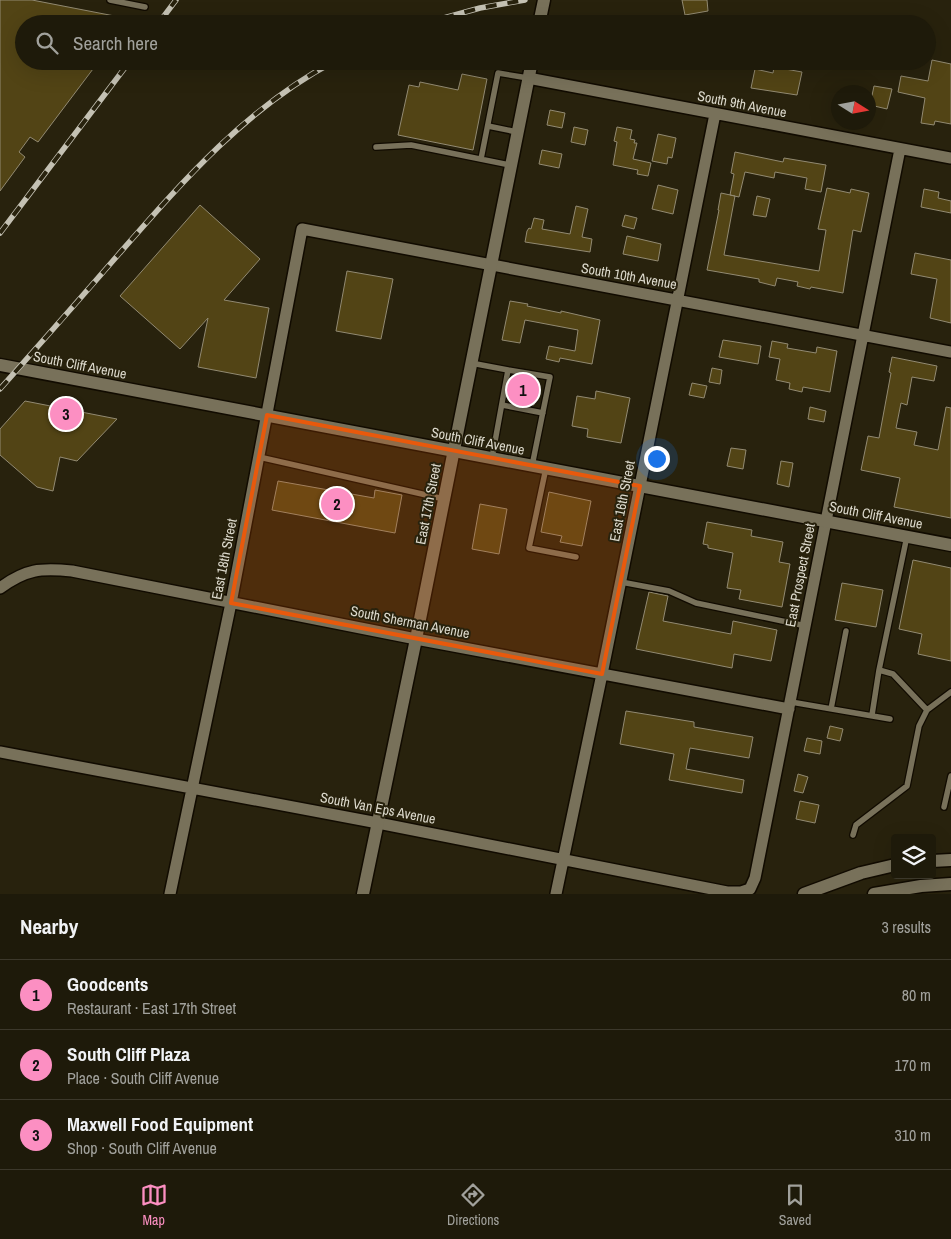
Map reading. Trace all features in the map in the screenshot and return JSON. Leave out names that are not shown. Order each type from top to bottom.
[{"type":"main road","points":[[541,15],[544,0]]},
{"type":"main road","name":"East 17th Street","points":[[363,894],[530,70]]},
{"type":"main road","name":"South Cliff Avenue","points":[[0,365],[951,545]]},
{"type":"main road","points":[[936,861],[951,860]]},
{"type":"main road","points":[[804,894],[861,873],[891,866]]},
{"type":"main road","points":[[874,894],[921,886],[951,884]]},
{"type":"street","name":"South 9th Avenue","points":[[528,78],[951,158]]},
{"type":"street","name":"East 16th Street","points":[[556,894],[716,114]]},
{"type":"street","name":"East Prospect Street","points":[[750,888],[755,878],[790,706],[900,149]]},
{"type":"street","name":"South 10th Avenue","points":[[302,229],[951,352]]},
{"type":"street","name":"East 18th Street","points":[[170,894],[231,603],[302,229]]},
{"type":"street","name":"South Sherman Avenue","points":[[0,588],[25,572],[47,569],[72,571],[602,674],[790,706]]},
{"type":"street","name":"South Van Eps Avenue","points":[[0,752],[378,823],[727,892],[741,892],[750,888]]},
{"type":"lane","points":[[110,0],[145,7]]},
{"type":"lane","points":[[481,160],[498,73],[528,78]]},
{"type":"lane","points":[[488,126],[517,132]]},
{"type":"lane","points":[[376,147],[411,145],[510,166]]},
{"type":"lane","points":[[471,363],[550,377],[532,466]]},
{"type":"lane","points":[[492,458],[508,370]]},
{"type":"lane","points":[[502,405],[543,413]]},
{"type":"lane","points":[[259,457],[444,499]]},
{"type":"lane","points":[[546,468],[529,548],[576,557]]},
{"type":"lane","points":[[872,715],[879,670],[907,536]]},
{"type":"lane","points":[[621,582],[669,591],[696,603],[806,626]]},
{"type":"lane","points":[[831,709],[846,632]]},
{"type":"lane","points":[[879,670],[893,674],[927,710]]},
{"type":"lane","points":[[853,835],[856,825],[907,786],[919,726],[927,710],[951,692]]},
{"type":"lane","points":[[790,706],[831,709],[890,719]]},
{"type":"lane","points":[[944,807],[951,776]]},
{"type":"highlighted area","points":[[267,415],[640,486],[602,674],[231,603]]},
{"type":"building","points":[[0,0],[32,0],[109,15],[15,15],[15,70],[92,70],[38,142],[30,137],[19,152],[25,157],[0,191]]},
{"type":"building","points":[[682,0],[707,0],[708,11],[685,15]]},
{"type":"building","points":[[936,61],[951,64],[951,124],[935,121],[934,125],[921,123],[925,98],[898,92],[901,76],[928,81],[930,70],[936,70]]},
{"type":"building","points":[[755,70],[773,73],[774,70],[802,72],[797,95],[751,88]]},
{"type":"building","points":[[462,74],[487,79],[473,150],[398,135],[409,85],[419,87],[420,82],[458,90]]},
{"type":"building","points":[[876,86],[892,89],[887,109],[876,106]]},
{"type":"building","points":[[550,110],[565,113],[562,128],[547,125]]},
{"type":"building","points":[[574,127],[588,130],[585,145],[571,142]]},
{"type":"building","points":[[617,127],[632,130],[630,139],[635,140],[634,143],[637,143],[633,159],[651,163],[648,176],[637,174],[638,170],[613,165],[617,142],[614,141]]},
{"type":"building","points":[[658,134],[676,138],[672,158],[668,157],[667,164],[652,161]]},
{"type":"building","points":[[542,150],[562,154],[559,168],[539,164]]},
{"type":"building","points":[[735,152],[783,162],[784,158],[826,165],[821,192],[805,189],[807,178],[775,172],[774,178],[745,172],[739,197],[730,195],[734,174],[731,173]]},
{"type":"building","points":[[658,185],[678,190],[673,214],[652,209]]},
{"type":"building","points":[[827,188],[850,193],[851,189],[869,193],[861,232],[853,230],[843,293],[811,287],[810,289],[797,286],[798,282],[777,278],[775,286],[759,282],[759,279],[707,270],[721,193],[735,196],[724,255],[819,271],[826,230],[818,229]]},
{"type":"building","points":[[924,189],[939,192],[938,198],[951,201],[951,213],[921,207]]},
{"type":"building","points":[[757,196],[770,199],[766,217],[753,215]]},
{"type":"building","points":[[200,205],[260,259],[224,300],[269,308],[256,378],[198,367],[208,318],[180,349],[120,296]]},
{"type":"building","points":[[576,206],[588,209],[582,237],[592,239],[590,252],[525,242],[527,231],[529,228],[531,229],[534,218],[544,220],[542,229],[570,234]]},
{"type":"building","points":[[625,215],[637,218],[634,229],[622,226]]},
{"type":"building","points":[[627,236],[661,244],[658,261],[623,254]]},
{"type":"building","points":[[915,253],[951,260],[951,323],[930,318],[937,279],[911,274]]},
{"type":"building","points":[[347,271],[393,279],[381,339],[336,331]]},
{"type":"building","points":[[510,301],[600,320],[592,364],[560,358],[559,362],[546,359],[549,346],[575,351],[578,330],[525,320],[520,343],[502,340]]},
{"type":"building","points":[[723,340],[761,346],[758,364],[719,357]]},
{"type":"building","points":[[772,341],[788,344],[787,348],[816,353],[817,347],[837,351],[830,392],[803,387],[802,392],[789,389],[790,383],[776,380],[780,359],[769,357]]},
{"type":"building","points":[[892,357],[937,366],[934,381],[912,377],[907,405],[901,403],[896,428],[917,432],[914,445],[938,450],[946,407],[951,408],[951,518],[894,507],[900,478],[861,470],[868,436],[879,438],[891,373],[889,372]]},
{"type":"building","points":[[712,368],[722,370],[720,384],[709,382]]},
{"type":"building","points":[[516,377],[538,382],[534,405],[511,400]]},
{"type":"building","points":[[692,383],[707,386],[704,398],[689,395]]},
{"type":"building","points":[[596,391],[630,398],[621,443],[587,437],[588,429],[572,426],[577,396],[595,399]]},
{"type":"building","points":[[25,401],[117,419],[77,461],[60,457],[53,491],[37,487],[0,455],[0,429]]},
{"type":"building","points":[[810,407],[826,411],[824,422],[808,419]]},
{"type":"building","points":[[731,448],[746,450],[743,469],[727,466]]},
{"type":"building","points":[[781,461],[793,463],[789,487],[777,484]]},
{"type":"building","points":[[278,481],[374,498],[375,490],[402,495],[395,533],[272,510]]},
{"type":"building","points":[[549,492],[591,501],[582,546],[560,542],[562,536],[541,532]]},
{"type":"building","points":[[480,504],[507,509],[499,554],[472,549]]},
{"type":"building","points":[[707,522],[752,530],[751,536],[783,542],[779,562],[790,564],[782,607],[739,599],[741,590],[727,588],[733,553],[708,548],[708,545],[703,544]]},
{"type":"building","points":[[913,560],[951,568],[951,661],[918,654],[922,634],[899,629]]},
{"type":"building","points":[[842,583],[883,590],[876,627],[835,620]]},
{"type":"building","points":[[649,592],[668,596],[663,621],[731,634],[733,621],[777,630],[771,661],[734,654],[732,668],[636,649]]},
{"type":"building","points":[[626,711],[694,722],[694,727],[753,737],[749,758],[690,748],[686,769],[744,780],[742,793],[669,780],[674,754],[620,744]]},
{"type":"building","points":[[830,726],[843,729],[840,741],[827,738]]},
{"type":"building","points":[[807,738],[822,741],[820,754],[804,751]]},
{"type":"building","points":[[798,774],[808,777],[803,793],[794,791]]},
{"type":"building","points":[[800,801],[819,805],[815,823],[796,819]]},
{"type":"railway","points":[[165,15],[176,0]]},
{"type":"railway","points":[[455,15],[480,8],[525,0]]},
{"type":"railway","points":[[0,233],[123,70]]},
{"type":"railway","points":[[0,389],[167,200],[218,148],[273,100],[320,70]]},
{"type":"place","name":"Goodcents","points":[[523,390]]},
{"type":"place","name":"Maxwell Food Equipment","points":[[66,414]]},
{"type":"place","name":"South Cliff Plaza","points":[[337,504]]}]
